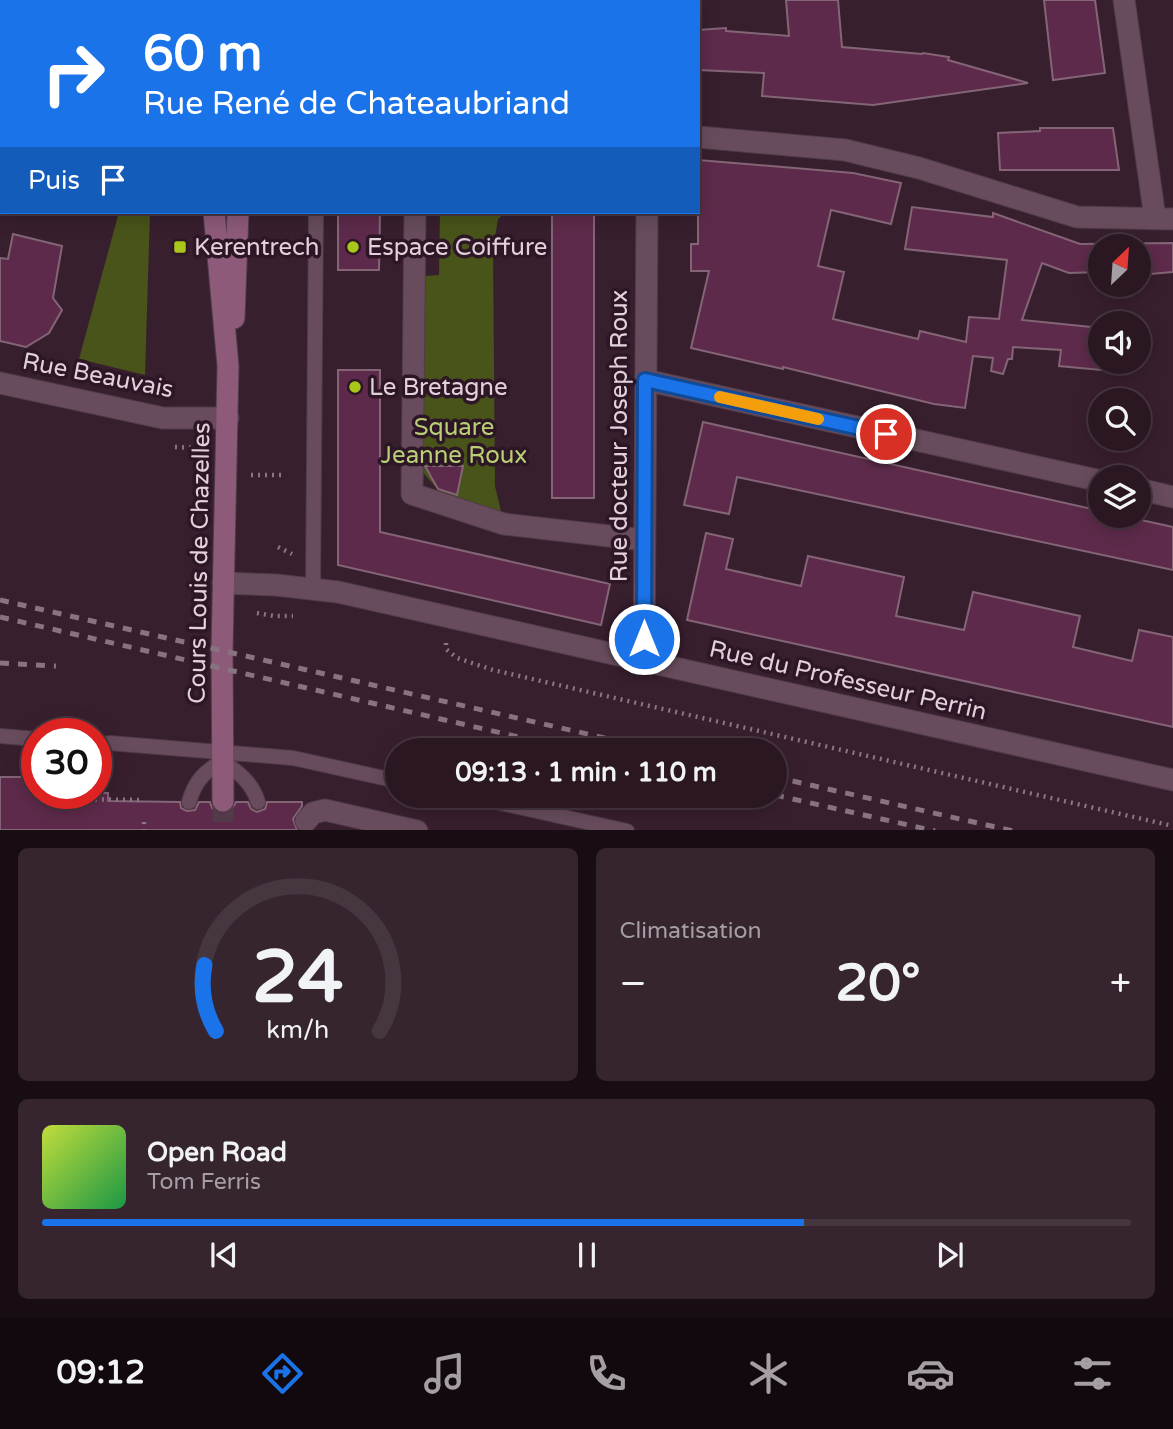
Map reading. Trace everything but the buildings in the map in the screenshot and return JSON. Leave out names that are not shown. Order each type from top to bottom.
[{"type":"street","points":[[700,137],[845,149],[919,168],[1077,217],[1164,218],[1124,0]]},
{"type":"street","name":"Cours Louis de Chazelles","points":[[214,214],[228,366],[223,583],[223,801]]},
{"type":"street","name":"Cours Louis de Chazelles","points":[[228,366],[236,301],[238,214]]},
{"type":"street","points":[[415,214],[412,494],[504,524],[645,540]]},
{"type":"street","name":"Rue docteur Joseph Roux","points":[[644,662],[647,214]]},
{"type":"street","points":[[645,380],[1088,478]]},
{"type":"street","name":"Rue Beauvais","points":[[0,383],[163,418],[228,418]]},
{"type":"street","points":[[1151,492],[1173,497]]},
{"type":"street","name":"Rue du Professeur Perrin","points":[[223,583],[338,592],[1173,780]]},
{"type":"street","points":[[306,826],[313,813],[325,810],[413,830]]},
{"type":"lane","points":[[313,589],[316,214]]},
{"type":"lane","points":[[0,736],[21,737]]},
{"type":"lane","points":[[112,743],[222,757],[293,758],[385,778]]},
{"type":"lane","points":[[189,802],[194,785],[206,770],[222,757]]},
{"type":"lane","points":[[222,757],[255,791],[258,802]]},
{"type":"lane","points":[[523,808],[622,830]]},
{"type":"path","points":[[445,617],[446,649],[457,658],[493,670],[1173,826]]},
{"type":"path","points":[[112,800],[144,800]]},
{"type":"path","points":[[144,821],[144,830]]},
{"type":"green space","points":[[118,214],[150,214],[145,375],[79,359]]},
{"type":"green space","name":"Square Jeanne Roux","points":[[440,214],[504,214],[498,219],[493,250],[495,486],[504,524],[455,509],[412,460],[414,277],[439,275]]},
{"type":"tunnel","points":[[223,801],[223,830]]},
{"type":"railway","points":[[0,600],[605,738]]},
{"type":"railway","points":[[0,617],[523,738]]},
{"type":"railway","points":[[0,663],[56,666]]},
{"type":"railway","points":[[787,780],[1009,830]]},
{"type":"railway","points":[[787,798],[931,830]]},
{"type":"slow traffic","points":[[720,397],[818,419]]},
{"type":"place","name":"Kerentrech","points":[[180,247]]},
{"type":"place","name":"Espace Coiffure","points":[[353,247]]},
{"type":"place","name":"Le Bretagne","points":[[355,387]]},
{"type":"route","points":[[644,639],[645,380],[886,434]]}]
